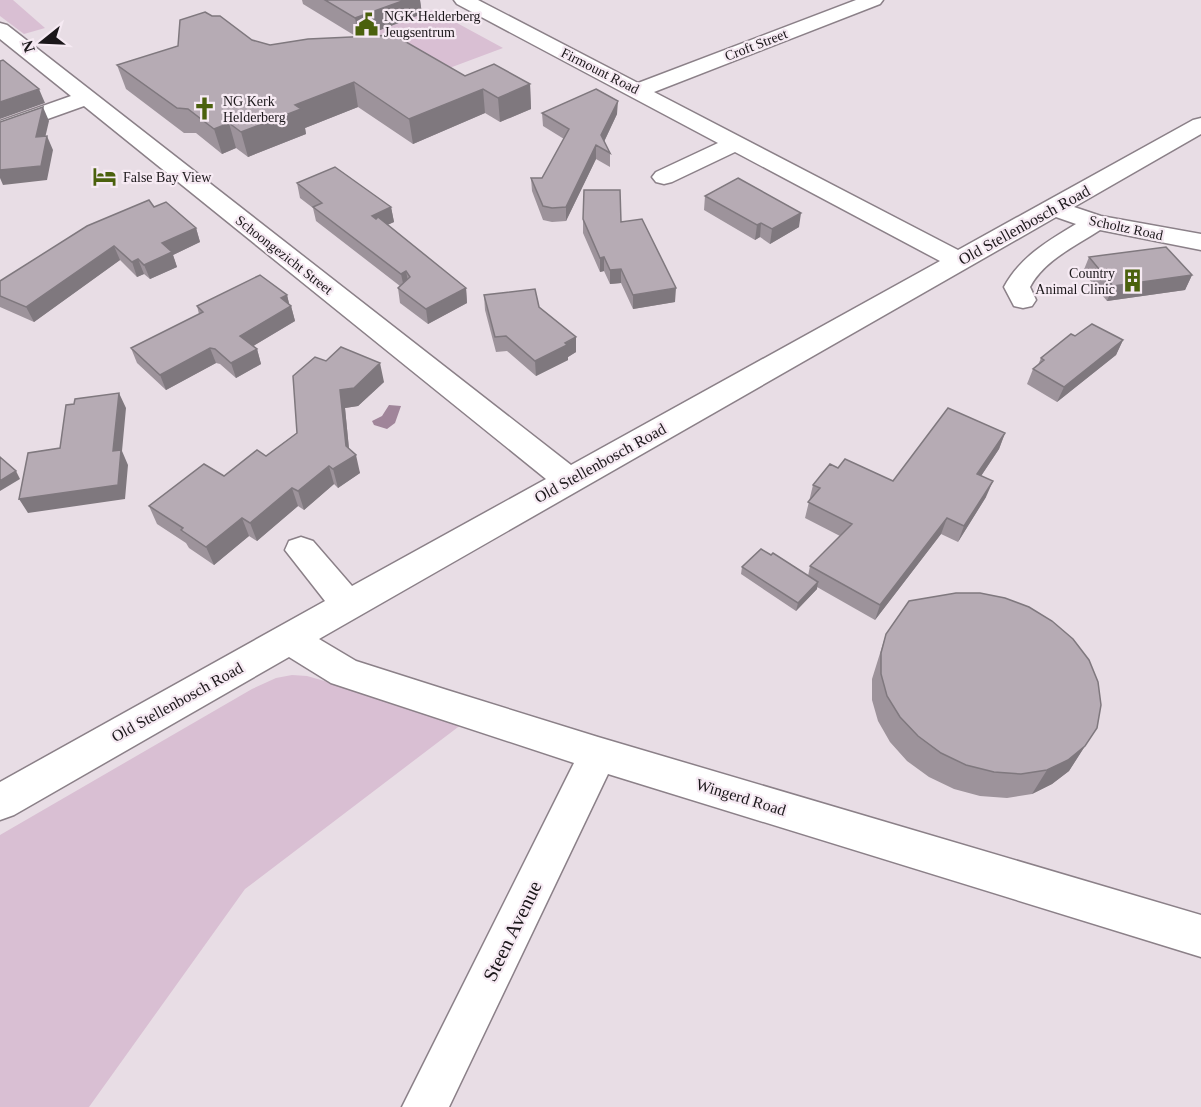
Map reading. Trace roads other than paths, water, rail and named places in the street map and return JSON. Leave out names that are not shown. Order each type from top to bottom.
[{"type":"street","name":"Firmount Road","points":[[464,0],[639,90],[958,261]]},
{"type":"street","name":"Croft Street","points":[[639,90],[873,0]]},
{"type":"street","name":"Schoongezicht Street","points":[[5,39],[87,98],[568,480]]},
{"type":"street","points":[[0,129],[87,98]]},
{"type":"street","name":"Old Stellenbosch Road","points":[[0,802],[1201,125]]},
{"type":"street","points":[[664,177],[736,142]]},
{"type":"street","name":"Scholtz Road","points":[[1053,208],[1096,222],[1201,242]]},
{"type":"street","points":[[1023,300],[1018,294],[1017,287],[1020,279],[1043,256],[1096,222]]},
{"type":"street","points":[[301,550],[349,606]]},
{"type":"street","name":"Wingerd Road","points":[[289,639],[344,672],[598,754],[1201,936]]},
{"type":"street","name":"Steen Avenue","points":[[425,1107],[598,754]]},
{"type":"place","name":"NGK Helderberg Jeugsentrum","points":[[366,24]]},
{"type":"place","name":"NG Kerk Helderberg","points":[[205,109]]},
{"type":"place","name":"False Bay View","points":[[105,177]]},
{"type":"place","name":"Country Animal Clinic","points":[[1133,281]]}]
